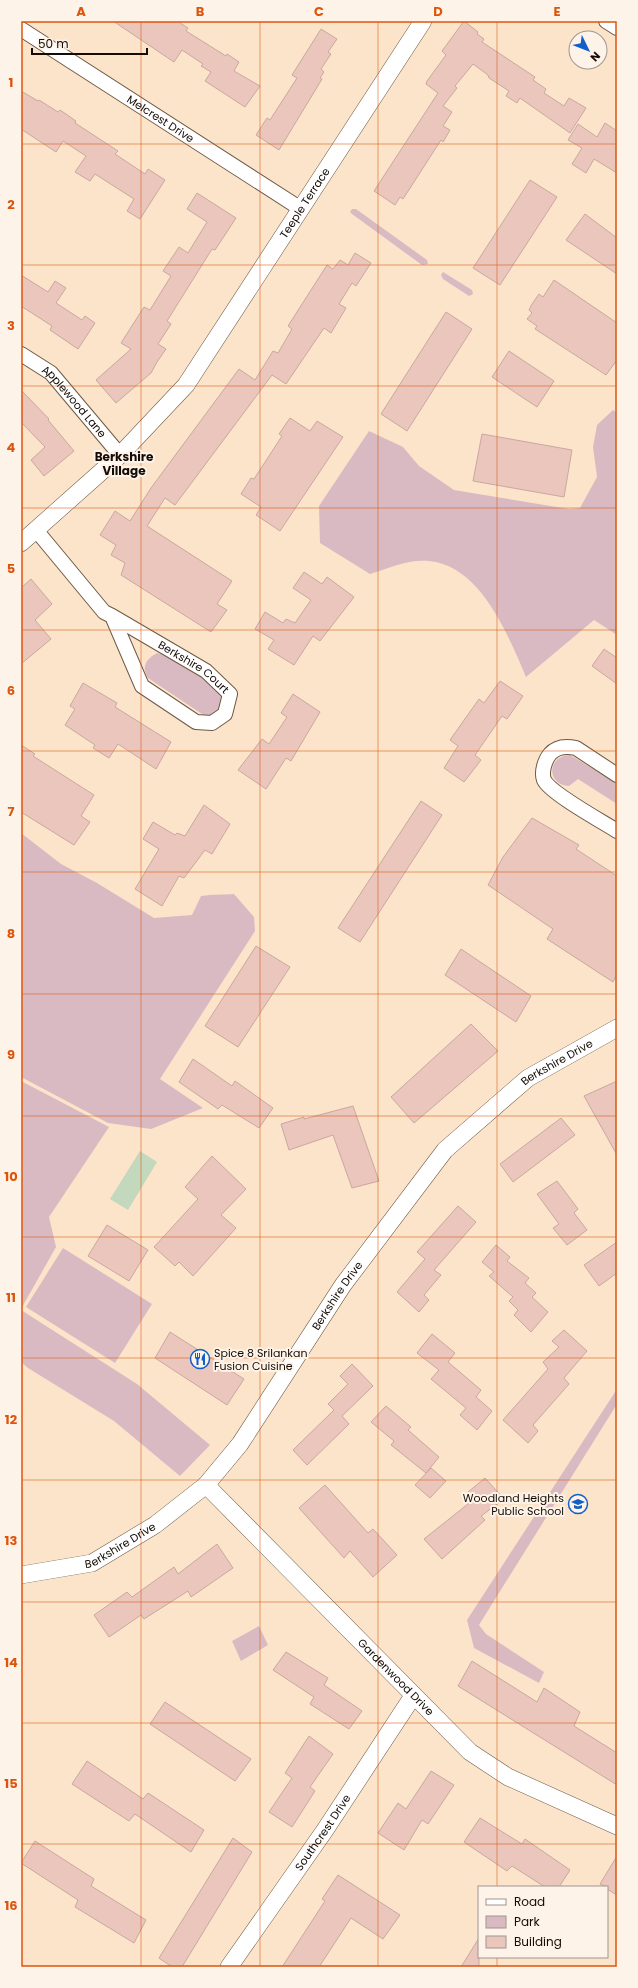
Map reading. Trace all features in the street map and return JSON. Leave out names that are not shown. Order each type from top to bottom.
[{"type":"street","name":"Teeple Terrace","points":[[120,455],[186,386],[423,21]]},
{"type":"street","points":[[606,21],[617,28]]},
{"type":"street","name":"Melcrest Drive","points":[[21,29],[301,209]]},
{"type":"street","name":"Applewood Lane","points":[[21,354],[50,373],[120,455]]},
{"type":"street","points":[[21,543],[120,455]]},
{"type":"street","name":"Berkshire Court","points":[[36,530],[104,612],[112,616],[206,670],[230,694],[226,714],[212,723],[196,722],[142,686],[112,616]]},
{"type":"street","points":[[617,775],[576,748],[568,746],[551,753],[545,762],[543,771],[544,779],[555,792],[617,831]]},
{"type":"street","name":"Berkshire Drive","points":[[21,1575],[92,1563],[155,1525],[206,1485],[240,1444],[343,1285],[444,1150],[528,1078],[617,1028]]},
{"type":"street","name":"Gardenwood Drive","points":[[206,1485],[470,1752],[508,1777],[617,1826]]},
{"type":"street","name":"Southcrest Drive","points":[[229,1967],[325,1830],[413,1696]]},
{"type":"green space","points":[[352,209],[356,209],[427,260],[428,264],[422,265],[352,214],[350,212]]},
{"type":"green space","points":[[443,272],[472,290],[473,294],[469,296],[443,279],[441,275]]},
{"type":"green space","points":[[613,410],[617,413],[617,635],[594,620],[526,677],[501,623],[478,589],[464,575],[447,566],[429,561],[414,561],[399,564],[370,574],[320,543],[319,506],[369,431],[403,447],[419,466],[454,490],[569,509],[580,508],[597,477],[593,447],[597,425]]},
{"type":"green space","points":[[157,653],[168,656],[216,686],[225,698],[220,711],[211,716],[205,716],[148,678],[145,670],[147,661]]},
{"type":"green space","points":[[570,755],[617,783],[617,804],[578,779],[569,786],[556,781],[552,770],[554,765],[557,760]]},
{"type":"green space","points":[[21,833],[61,864],[97,883],[154,918],[192,915],[201,896],[234,894],[254,917],[255,931],[160,1079],[203,1108],[151,1129],[108,1123],[21,1077]]},
{"type":"green space","points":[[21,1081],[109,1127],[49,1217],[56,1247],[21,1309]]},
{"type":"green space","points":[[63,1248],[152,1304],[115,1363],[26,1307]]},
{"type":"green space","points":[[21,1310],[137,1384],[210,1445],[180,1476],[114,1421],[28,1368],[21,1362]]},
{"type":"green space","points":[[617,1389],[617,1404],[479,1625],[486,1634],[544,1672],[539,1683],[474,1648],[467,1620]]},
{"type":"green space","points":[[259,1626],[268,1645],[241,1661],[232,1641]]},
{"type":"shaded area","points":[[140,1151],[157,1162],[128,1210],[110,1199]]},
{"type":"building","points":[[113,21],[177,21],[188,28],[186,31],[226,56],[227,54],[239,62],[234,71],[260,86],[245,107],[205,81],[211,72],[201,66],[203,64],[182,50],[174,62]]},
{"type":"building","points":[[464,21],[484,39],[482,42],[535,77],[533,80],[546,89],[544,93],[564,106],[569,98],[586,108],[570,133],[520,98],[517,103],[506,96],[509,91],[489,78],[488,75],[473,64],[455,86],[457,88],[443,106],[452,112],[443,126],[450,130],[443,142],[441,140],[403,199],[400,197],[395,205],[374,191],[438,93],[426,84],[427,81],[446,55],[442,51]]},
{"type":"building","points":[[321,29],[337,39],[328,52],[331,54],[321,69],[324,72],[320,78],[322,79],[279,150],[256,135],[267,118],[270,120],[297,78],[292,75]]},
{"type":"building","points":[[21,91],[58,112],[60,110],[76,121],[75,123],[118,151],[115,154],[145,174],[148,169],[165,180],[140,219],[127,211],[134,199],[95,174],[90,181],[75,172],[86,156],[63,141],[56,152],[21,129]]},
{"type":"building","points":[[605,123],[617,131],[617,173],[594,159],[586,173],[572,164],[582,148],[568,140],[578,124],[597,137]]},
{"type":"building","points":[[530,180],[557,197],[500,285],[473,268]]},
{"type":"building","points":[[197,193],[236,218],[215,250],[212,249],[167,321],[171,324],[158,344],[166,349],[151,373],[116,403],[96,380],[131,349],[121,343],[144,307],[150,310],[171,276],[163,271],[179,247],[188,253],[207,222],[187,209]]},
{"type":"building","points":[[585,214],[617,238],[617,274],[566,240]]},
{"type":"building","points":[[355,253],[371,263],[356,286],[352,283],[339,304],[346,308],[331,333],[324,328],[286,384],[272,375],[175,505],[165,498],[147,526],[232,581],[217,604],[227,610],[211,632],[121,575],[125,563],[111,555],[116,545],[100,535],[115,511],[130,521],[151,488],[239,369],[255,380],[273,351],[278,353],[292,329],[288,326],[327,265],[333,269],[340,260],[348,265]]},
{"type":"building","points":[[21,275],[48,292],[55,281],[66,288],[56,303],[82,320],[85,316],[95,323],[78,349],[50,330],[52,326],[21,306]]},
{"type":"building","points":[[554,280],[617,323],[617,360],[606,375],[535,329],[537,326],[527,319],[532,313],[529,310],[532,304],[539,294],[543,297]]},
{"type":"building","points":[[446,312],[472,329],[407,431],[381,414]]},
{"type":"building","points":[[509,351],[554,381],[537,407],[492,377]]},
{"type":"building","points":[[21,390],[49,419],[48,420],[74,451],[44,476],[31,460],[45,447],[21,422]]},
{"type":"building","points":[[290,418],[310,431],[317,421],[343,437],[280,531],[256,515],[261,507],[241,494],[251,478],[254,479],[282,436],[279,434]]},
{"type":"building","points":[[482,434],[572,450],[564,497],[473,481]]},
{"type":"building","points":[[304,572],[322,584],[327,577],[354,597],[320,641],[313,636],[294,665],[268,649],[274,640],[255,629],[265,612],[283,623],[286,619],[295,623],[311,600],[293,588]]},
{"type":"building","points":[[31,579],[52,604],[35,620],[51,639],[21,664],[21,588]]},
{"type":"building","points":[[604,649],[617,658],[617,684],[592,666]]},
{"type":"building","points":[[500,681],[523,696],[507,719],[502,716],[475,755],[481,760],[464,782],[444,768],[458,746],[450,740],[479,699],[484,703]]},
{"type":"building","points":[[83,683],[117,703],[115,707],[171,742],[156,769],[118,744],[109,758],[93,748],[95,745],[65,725],[75,709],[70,706]]},
{"type":"building","points":[[293,694],[320,712],[291,761],[286,758],[266,789],[238,770],[262,739],[269,744],[287,717],[281,713]]},
{"type":"building","points":[[21,745],[35,754],[33,756],[94,795],[81,816],[90,822],[74,845],[21,812]]},
{"type":"building","points":[[421,801],[442,815],[360,942],[338,928]]},
{"type":"building","points":[[204,805],[230,824],[212,854],[205,850],[184,878],[179,876],[162,906],[135,889],[159,849],[143,839],[153,822],[175,835],[177,833],[185,836]]},
{"type":"building","points":[[532,818],[579,845],[576,849],[617,876],[617,974],[613,982],[547,939],[553,929],[488,885],[503,857]]},
{"type":"building","points":[[256,946],[290,967],[238,1047],[205,1026]]},
{"type":"building","points":[[461,949],[531,996],[516,1022],[445,975]]},
{"type":"building","points":[[471,1024],[498,1051],[414,1123],[391,1097]]},
{"type":"building","points":[[193,1059],[232,1086],[235,1081],[273,1108],[259,1128],[222,1105],[218,1109],[179,1082]]},
{"type":"building","points":[[617,1081],[617,1155],[584,1096]]},
{"type":"building","points":[[353,1106],[379,1181],[352,1188],[333,1135],[289,1150],[281,1124],[304,1117],[304,1119]]},
{"type":"building","points":[[561,1118],[575,1135],[513,1182],[500,1164]]},
{"type":"building","points":[[212,1156],[246,1189],[221,1215],[236,1228],[193,1276],[179,1262],[175,1266],[154,1247],[198,1199],[185,1187]]},
{"type":"building","points":[[557,1181],[578,1209],[574,1213],[587,1230],[567,1245],[553,1228],[559,1224],[537,1194]]},
{"type":"building","points":[[458,1206],[476,1222],[434,1270],[441,1275],[424,1295],[429,1300],[419,1312],[397,1292],[425,1259],[417,1252]]},
{"type":"building","points":[[107,1225],[148,1250],[129,1281],[88,1256]]},
{"type":"building","points":[[617,1242],[617,1273],[599,1286],[584,1265]]},
{"type":"building","points":[[496,1245],[510,1257],[507,1261],[529,1278],[525,1283],[536,1293],[532,1297],[548,1312],[531,1332],[514,1315],[518,1310],[509,1301],[513,1297],[489,1276],[494,1272],[482,1262]]},
{"type":"building","points":[[564,1330],[587,1351],[564,1378],[569,1384],[533,1425],[538,1431],[528,1443],[503,1420],[548,1369],[543,1362],[559,1347],[552,1341]]},
{"type":"building","points":[[170,1332],[244,1379],[227,1405],[155,1358]]},
{"type":"building","points":[[432,1334],[455,1353],[448,1362],[481,1390],[476,1397],[492,1411],[477,1430],[460,1415],[466,1408],[431,1379],[439,1370],[417,1353]]},
{"type":"building","points":[[352,1364],[373,1386],[342,1416],[349,1424],[307,1465],[293,1450],[334,1410],[328,1404],[348,1384],[340,1376]]},
{"type":"building","points":[[386,1406],[411,1427],[408,1430],[439,1457],[426,1473],[391,1445],[394,1441],[371,1422]]},
{"type":"building","points":[[431,1468],[446,1481],[430,1498],[415,1485]]},
{"type":"building","points":[[485,1478],[504,1499],[481,1516],[485,1520],[442,1559],[424,1539],[468,1504],[462,1497]]},
{"type":"building","points":[[325,1485],[368,1533],[373,1529],[397,1555],[373,1577],[350,1551],[344,1558],[299,1508]]},
{"type":"building","points":[[217,1544],[233,1568],[191,1597],[188,1591],[144,1619],[141,1615],[109,1637],[94,1615],[127,1592],[132,1597],[174,1567],[178,1574]]},
{"type":"building","points":[[286,1652],[328,1678],[324,1685],[362,1711],[349,1729],[310,1704],[314,1697],[273,1670]]},
{"type":"building","points":[[472,1661],[537,1702],[544,1688],[580,1712],[574,1726],[617,1753],[617,1785],[458,1686]]},
{"type":"building","points":[[165,1702],[251,1759],[235,1781],[150,1724]]},
{"type":"building","points":[[309,1736],[333,1754],[310,1787],[315,1791],[292,1827],[269,1812],[292,1778],[285,1773]]},
{"type":"building","points":[[87,1761],[143,1799],[148,1793],[204,1830],[191,1852],[135,1814],[129,1821],[72,1784]]},
{"type":"building","points":[[431,1771],[454,1785],[428,1824],[422,1820],[404,1850],[378,1833],[398,1803],[406,1809]]},
{"type":"building","points":[[480,1818],[522,1844],[525,1839],[570,1870],[560,1886],[543,1886],[512,1866],[507,1871],[464,1842]]},
{"type":"building","points":[[233,1838],[252,1852],[182,1967],[172,1967],[159,1958]]},
{"type":"building","points":[[35,1841],[94,1879],[91,1886],[146,1920],[134,1943],[75,1907],[78,1900],[21,1863]]},
{"type":"building","points":[[617,1856],[617,1895],[608,1890],[608,1886],[600,1884]]},
{"type":"building","points":[[338,1875],[400,1915],[383,1939],[351,1918],[319,1967],[282,1967],[325,1901],[322,1899]]},
{"type":"building","points":[[478,1940],[479,1967],[461,1967]]},
{"type":"place","name":"Spice 8 Srilankan Fusion Cuisine","points":[[200,1359]]},
{"type":"place","name":"Woodland Heights Public School","points":[[578,1504]]},
{"type":"district","name":"Berkshire Village","points":[[124,464]]}]
